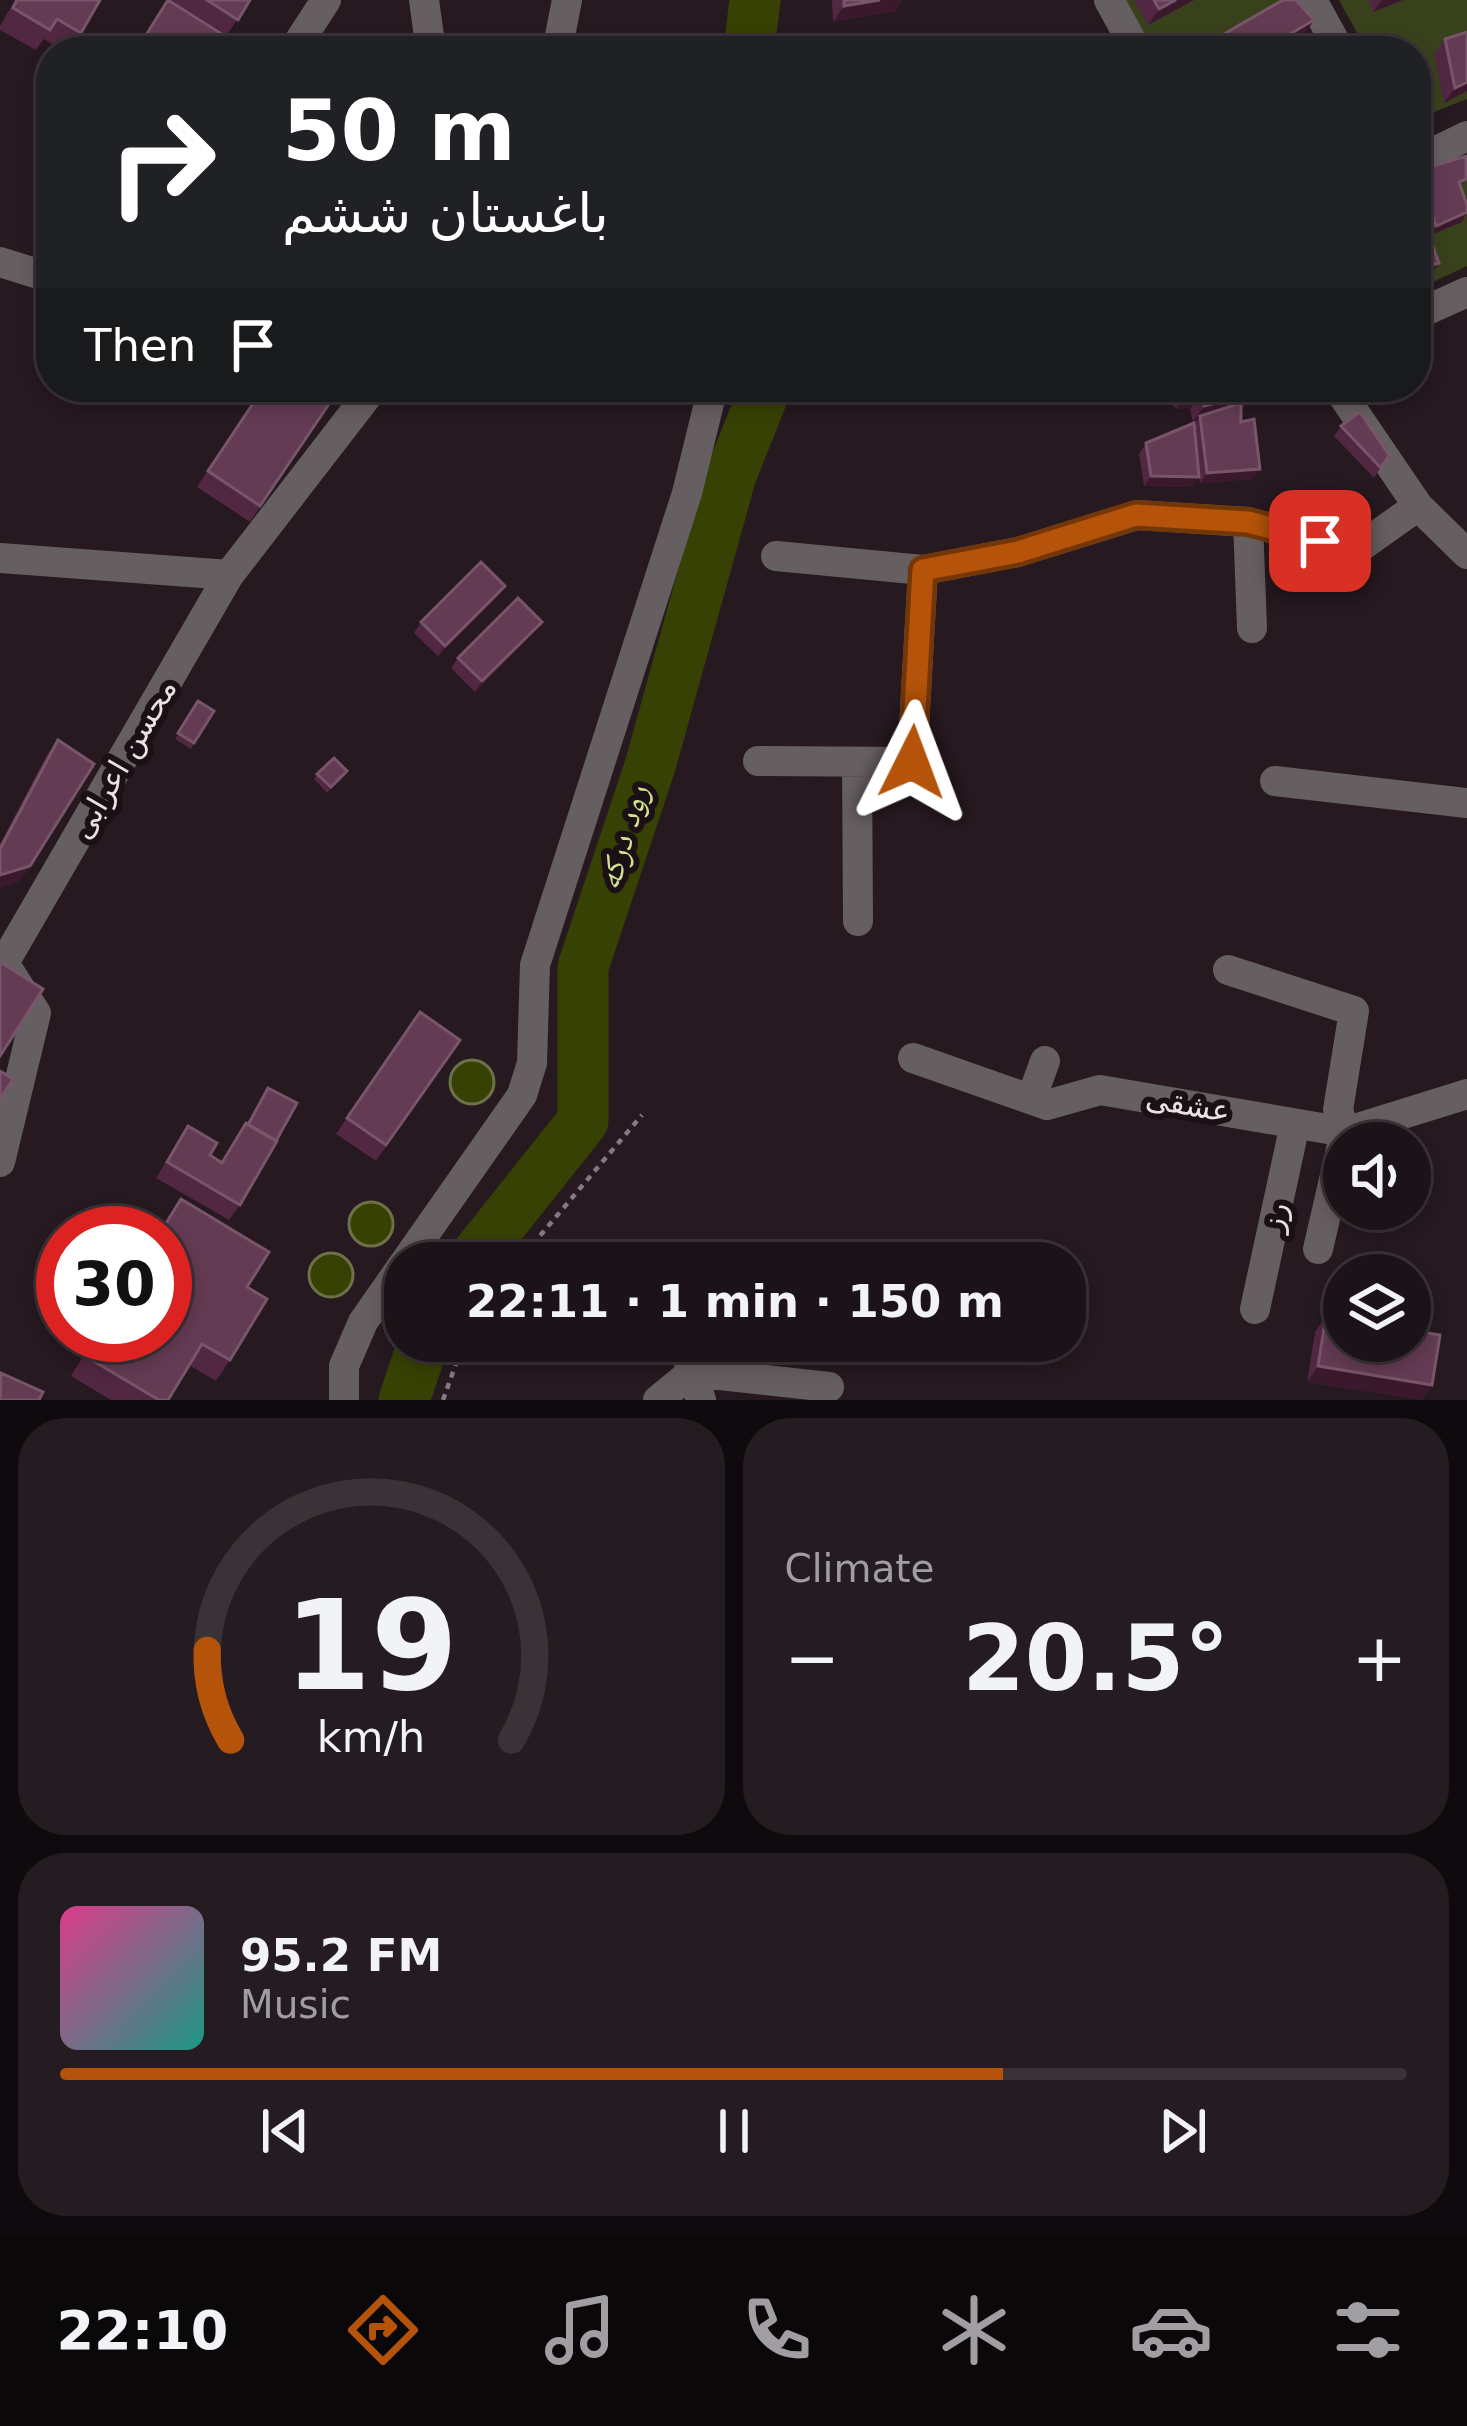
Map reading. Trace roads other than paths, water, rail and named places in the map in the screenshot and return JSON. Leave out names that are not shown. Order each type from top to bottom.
[{"type":"street","points":[[303,36],[326,0]]},
{"type":"street","points":[[424,0],[428,36]]},
{"type":"street","points":[[559,36],[567,0]]},
{"type":"street","points":[[1108,0],[1128,36]]},
{"type":"street","points":[[1312,0],[1332,36]]},
{"type":"street","points":[[1431,153],[1467,136]]},
{"type":"street","points":[[0,262],[36,273]]},
{"type":"street","points":[[1431,308],[1467,292]]},
{"type":"street","name":"محسن اعرابی","points":[[0,1162],[36,1012],[4,963],[230,575],[363,402]]},
{"type":"street","points":[[344,1400],[344,1366],[363,1322],[522,1095],[532,1063],[535,965],[681,514],[709,402]]},
{"type":"street","points":[[1347,402],[1418,506],[1467,554]]},
{"type":"street","points":[[776,556],[923,570],[1018,552],[1136,515],[1248,522],[1356,550],[1418,506]]},
{"type":"street","points":[[1248,522],[1252,628]]},
{"type":"street","points":[[0,558],[230,575]]},
{"type":"street","points":[[758,761],[912,762],[923,570]]},
{"type":"street","points":[[857,762],[858,921]]},
{"type":"street","points":[[1275,781],[1467,803]]},
{"type":"street","points":[[1228,970],[1354,1011],[1338,1110],[1342,1122]]},
{"type":"street","name":"عشقی","points":[[913,1058],[1047,1105],[1100,1090],[1323,1128]]},
{"type":"street","points":[[1032,1097],[1045,1061]]},
{"type":"street","name":"عشقی","points":[[1377,1122],[1467,1094]]},
{"type":"street","name":"رز","points":[[1255,1309],[1295,1124]]},
{"type":"street","points":[[1318,1249],[1323,1227]]},
{"type":"street","points":[[658,1400],[697,1386],[829,1387]]},
{"type":"waterway","name":"رود درکه","points":[[751,36],[755,0]]},
{"type":"waterway","name":"رود درکه","points":[[487,1242],[583,1121],[583,967],[650,766],[731,475],[760,402]]},
{"type":"waterway","name":"رود درکه","points":[[404,1400],[417,1362]]}]
